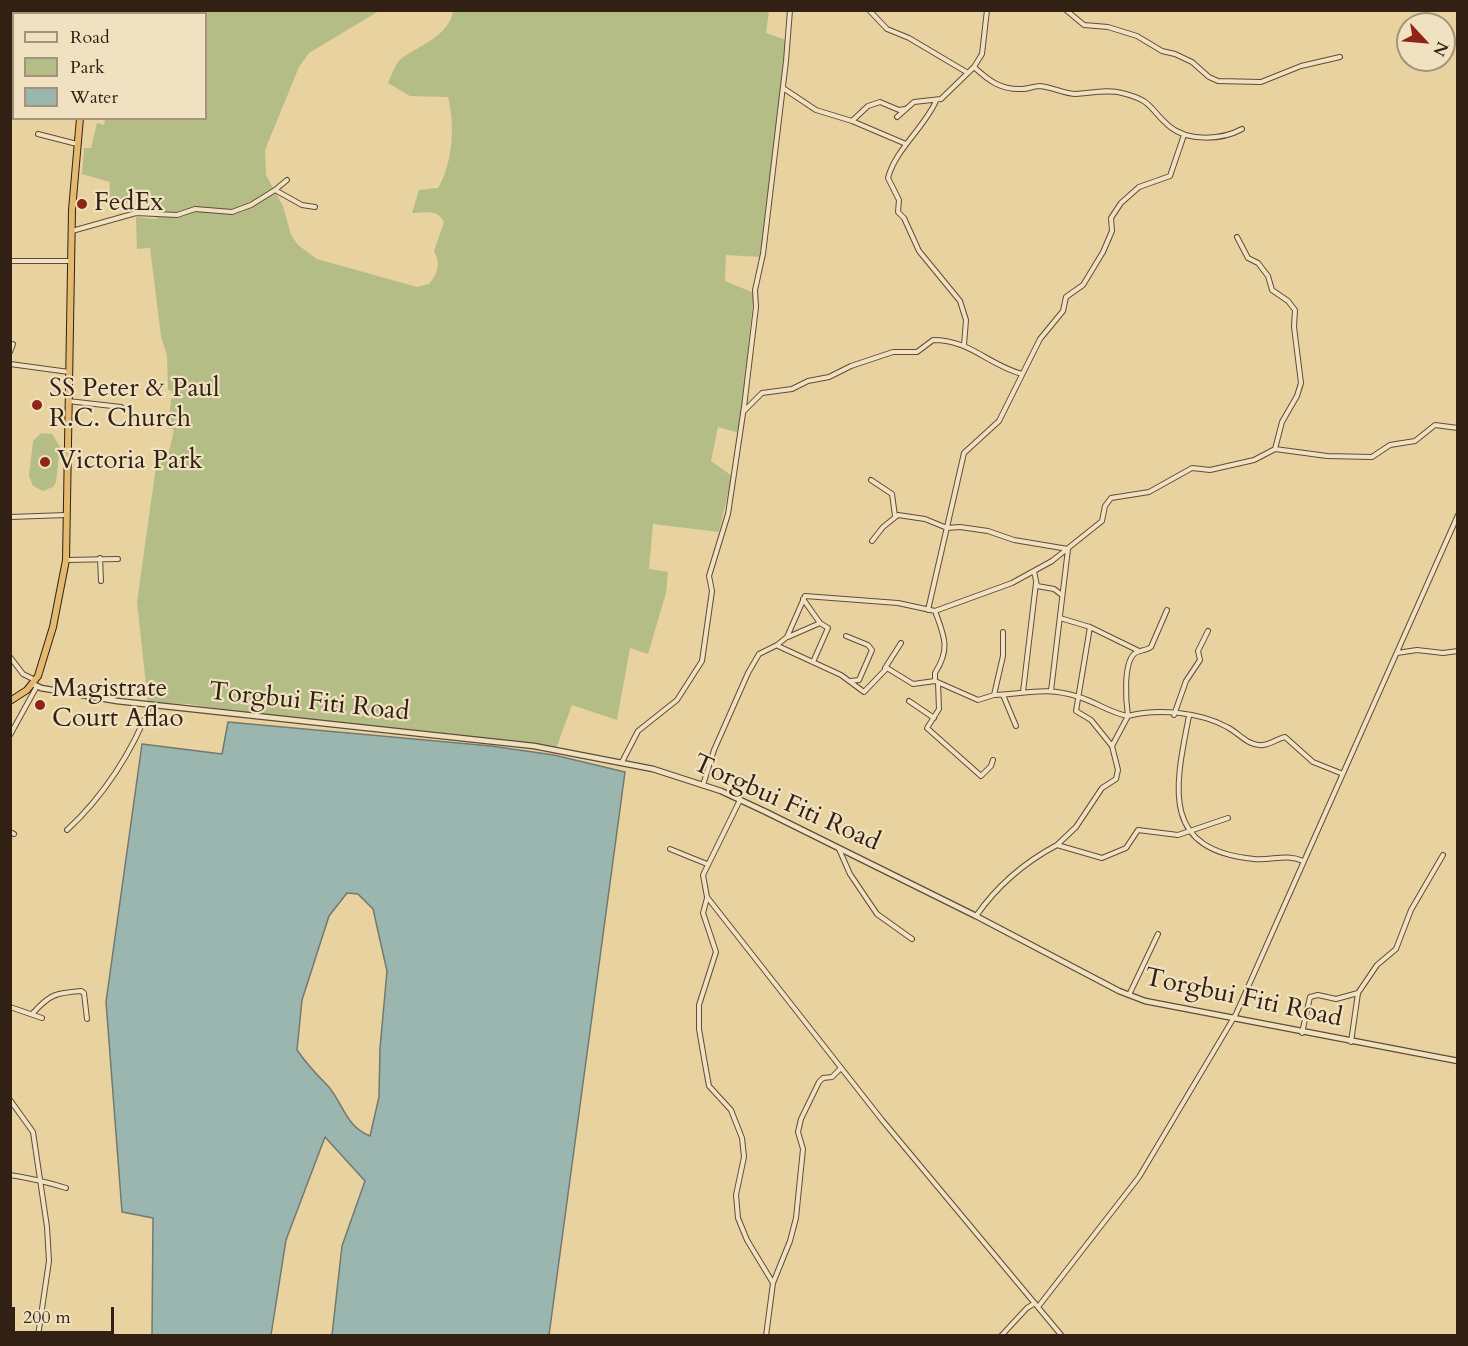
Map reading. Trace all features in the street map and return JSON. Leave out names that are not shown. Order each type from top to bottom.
[{"type":"highway","points":[[10,701],[35,683],[53,627],[66,560],[71,261],[80,120]]},
{"type":"street","points":[[622,762],[638,731],[678,700],[702,661],[712,591],[709,576],[728,514],[743,413],[756,307],[755,290],[763,254],[790,10]]},
{"type":"street","points":[[869,10],[887,29],[909,38],[968,73]]},
{"type":"street","points":[[897,117],[921,99],[941,99],[974,67],[982,54],[987,10]]},
{"type":"street","points":[[1066,10],[1084,25],[1108,27],[1137,36],[1162,51],[1192,62],[1209,77],[1218,81],[1261,82],[1301,66],[1340,57]]},
{"type":"street","points":[[974,67],[990,81],[1004,87],[1025,89],[1041,86],[1072,94],[1116,91],[1135,97],[1155,109],[1170,127],[1184,135],[1209,138],[1228,136],[1242,129]]},
{"type":"street","points":[[782,88],[816,110],[852,121],[907,144]]},
{"type":"street","points":[[936,100],[929,118],[907,144],[888,178],[899,200],[898,212],[904,218],[919,251],[960,301],[966,320],[964,345]]},
{"type":"street","points":[[852,121],[868,106],[880,102],[899,110],[906,109]]},
{"type":"street","points":[[38,134],[77,144]]},
{"type":"street","points":[[928,609],[964,453],[999,421],[1044,333],[1063,311],[1066,297],[1083,285],[1102,252],[1112,231],[1111,218],[1116,210],[1139,187],[1170,176],[1184,135]]},
{"type":"street","points":[[72,231],[136,213],[177,215],[195,209],[232,212],[251,205],[287,180]]},
{"type":"street","points":[[275,190],[303,205],[315,207]]},
{"type":"street","points":[[1237,237],[1248,258],[1258,263],[1268,276],[1272,290],[1288,301],[1295,310],[1294,327],[1301,383],[1297,396],[1282,422],[1275,449]]},
{"type":"street","points":[[10,261],[71,261]]},
{"type":"street","points":[[743,413],[762,393],[792,389],[893,352],[917,352],[933,340],[975,348],[983,358],[1006,370],[1022,374]]},
{"type":"street","points":[[10,352],[14,344]]},
{"type":"street","points":[[10,364],[69,372]]},
{"type":"street","points":[[68,400],[121,407]]},
{"type":"street","points":[[803,598],[808,596],[898,603],[935,611],[978,597],[1034,571],[1068,549],[1102,521],[1105,506],[1111,498],[1149,492],[1192,468],[1210,470],[1254,460],[1275,449],[1327,456],[1372,457],[1389,445],[1415,441],[1435,425],[1458,428]]},
{"type":"street","points":[[871,480],[892,494],[895,516],[872,542]]},
{"type":"street","points":[[10,517],[66,514]]},
{"type":"street","points":[[1001,1335],[1027,1308],[1037,1305],[1139,1177],[1233,1019],[1458,515]]},
{"type":"street","points":[[895,516],[925,519],[947,528],[960,527],[988,531],[1014,540],[1068,549]]},
{"type":"street","points":[[1051,691],[1068,549]]},
{"type":"street","points":[[100,558],[101,580]]},
{"type":"street","points":[[66,560],[118,559]]},
{"type":"street","points":[[1023,692],[1036,584],[1034,571]]},
{"type":"street","points":[[1036,584],[1054,589],[1062,596]]},
{"type":"street","points":[[803,598],[820,623],[829,630],[813,662]]},
{"type":"street","points":[[788,637],[797,619],[803,598]]},
{"type":"street","points":[[1112,746],[1128,716],[1125,690],[1130,661],[1134,654],[1151,647],[1167,610]]},
{"type":"street","points":[[935,611],[946,640],[940,666],[935,673],[939,709],[928,725],[929,730],[981,776],[991,766],[993,760]]},
{"type":"street","points":[[1060,618],[1090,627],[1139,651]]},
{"type":"street","points":[[704,785],[714,750],[748,673],[759,654],[788,637],[820,623]]},
{"type":"street","points":[[976,916],[1008,880],[1039,855],[1057,845],[1076,827],[1102,788],[1116,779],[1118,770],[1112,746],[1091,720],[1076,711],[1090,627]]},
{"type":"street","points":[[1174,715],[1186,681],[1200,660],[1198,651],[1208,631]]},
{"type":"street","points":[[994,695],[1004,656],[1003,632]]},
{"type":"street","points":[[846,636],[868,645],[872,650],[859,680],[850,681]]},
{"type":"street","points":[[777,645],[850,681],[865,692],[902,643]]},
{"type":"street","points":[[1397,653],[1417,650],[1443,653],[1458,651]]},
{"type":"street","points":[[10,657],[23,674],[35,683],[10,735]]},
{"type":"street","points":[[885,668],[913,684],[937,682],[978,700],[994,695],[1051,691],[1079,697],[1114,713],[1128,716],[1146,711],[1210,720],[1228,727],[1249,743],[1263,745],[1285,737],[1313,762],[1343,774]]},
{"type":"street","name":"Torgbui Fiti Road","points":[[35,683],[94,698],[502,743],[622,762],[704,785],[740,800],[1129,994],[1157,1004],[1458,1061]]},
{"type":"street","points":[[1003,695],[1016,726]]},
{"type":"street","points":[[909,701],[934,718]]},
{"type":"street","points":[[67,830],[98,795],[121,763],[141,729],[150,705]]},
{"type":"street","points":[[1189,716],[1177,795],[1189,831],[1200,844],[1233,857],[1260,860],[1289,856],[1304,861]]},
{"type":"street","points":[[740,800],[707,864],[703,881],[707,897],[840,1069],[1062,1335]]},
{"type":"street","points":[[1057,845],[1102,858],[1126,848],[1138,830],[1178,835],[1228,818]]},
{"type":"street","points":[[839,848],[850,874],[877,914],[912,939]]},
{"type":"street","points":[[670,849],[707,864]]},
{"type":"street","points":[[1351,1042],[1358,993],[1377,965],[1396,949],[1411,910],[1443,855]]},
{"type":"street","points":[[707,897],[703,912],[716,952],[699,1005],[699,1029],[709,1086],[731,1110],[742,1138],[744,1157],[736,1195],[738,1218],[747,1239],[773,1283]]},
{"type":"street","points":[[1129,994],[1158,934]]},
{"type":"street","points":[[33,1013],[45,1000],[62,990],[81,991],[84,993],[87,1018]]},
{"type":"street","points":[[1302,1033],[1309,1001],[1313,995],[1336,999],[1358,993]]},
{"type":"street","points":[[10,1007],[33,1013],[42,1018]]},
{"type":"street","points":[[765,1335],[773,1283],[790,1241],[796,1218],[803,1149],[798,1132],[801,1119],[819,1083],[823,1078],[832,1077],[840,1069]]},
{"type":"street","points":[[10,1100],[33,1132],[49,1261],[38,1335]]},
{"type":"street","points":[[10,1175],[66,1188]]},
{"type":"green space","points":[[379,11],[309,53],[299,67],[265,150],[266,175],[283,206],[291,235],[298,245],[317,259],[417,287],[429,284],[435,276],[438,264],[434,251],[444,222],[434,213],[412,213],[419,190],[438,188],[443,178],[450,155],[452,119],[448,97],[410,96],[388,83],[400,60],[440,33],[446,27],[453,11],[769,11],[766,33],[786,40],[761,257],[726,255],[725,281],[754,293],[739,433],[718,427],[711,461],[732,476],[719,532],[653,524],[649,569],[668,572],[666,593],[648,654],[630,648],[617,720],[572,705],[556,749],[292,720],[189,704],[148,703],[137,602],[158,452],[168,456],[174,430],[168,428],[172,391],[168,390],[167,356],[161,336],[150,248],[137,249],[136,217],[157,219],[150,191],[131,194],[131,203],[109,200],[110,182],[82,174],[84,148],[91,148],[97,123],[104,125],[105,120],[207,120],[207,12],[151,12]]},
{"type":"green space","name":"Victoria Park","points":[[41,433],[52,434],[60,447],[56,482],[53,487],[43,491],[33,486],[29,476],[33,441]]},
{"type":"water","points":[[228,722],[491,746],[554,755],[625,772],[549,1335],[332,1335],[342,1246],[365,1181],[325,1137],[286,1240],[271,1335],[152,1335],[153,1218],[122,1212],[106,1002],[142,744],[222,754]],"holes":[[[347,893],[358,894],[373,909],[387,971],[380,1048],[379,1097],[370,1136],[355,1127],[328,1086],[297,1050],[302,1000],[329,916]]]},
{"type":"place","name":"FedEx","points":[[82,204]]},
{"type":"place","name":"SS Peter & Paul R.C. Church","points":[[37,405]]},
{"type":"place","name":"Victoria Park","points":[[45,462]]},
{"type":"place","name":"Magistrate Court Aflao","points":[[40,705]]}]
